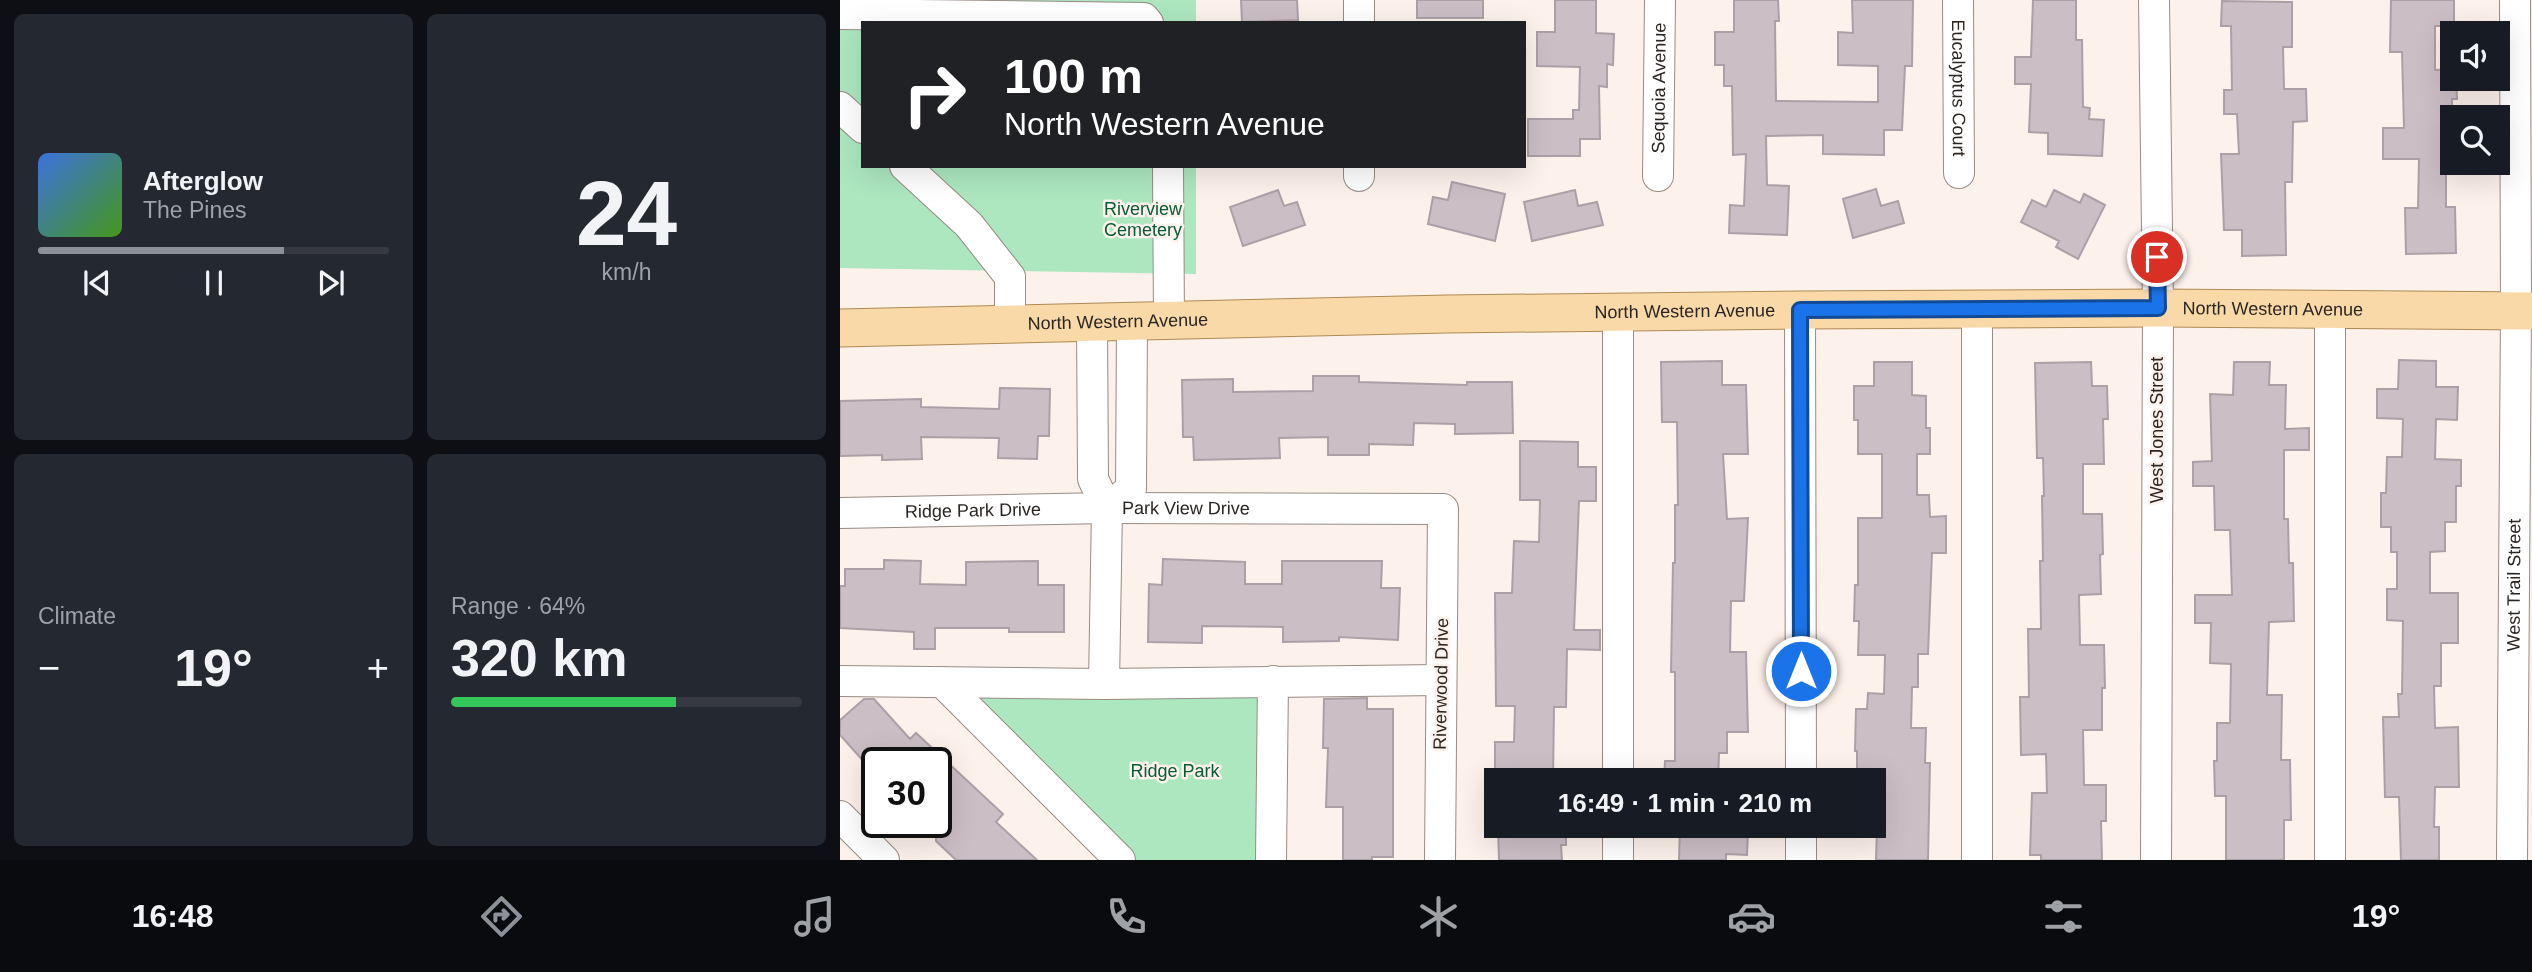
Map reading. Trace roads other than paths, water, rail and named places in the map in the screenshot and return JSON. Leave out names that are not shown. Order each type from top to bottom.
[{"type":"main road","name":"North Western Avenue","points":[[840,328],[1800,310],[2158,308],[2524,311]]},
{"type":"street","points":[[1359,0],[1359,21]]},
{"type":"street","name":"Sequoia Avenue","points":[[1658,176],[1660,0]]},
{"type":"street","name":"Eucalyptus Court","points":[[1958,0],[1959,173]]},
{"type":"street","name":"West Jones Street","points":[[2154,0],[2158,308],[2156,860]]},
{"type":"street","name":"West Trail Street","points":[[2512,860],[2524,311],[2515,0]]},
{"type":"street","points":[[840,14],[1144,18],[1146,21]]},
{"type":"street","points":[[840,107],[861,126]]},
{"type":"street","points":[[907,168],[969,225],[1010,277],[1010,325]]},
{"type":"street","points":[[1168,168],[1169,322]]},
{"type":"street","points":[[1976,860],[1977,309]]},
{"type":"street","points":[[1800,310],[1801,768]]},
{"type":"street","points":[[2330,310],[2330,860]]},
{"type":"street","points":[[1618,312],[1618,768]]},
{"type":"street","points":[[1092,323],[1093,479],[1107,508],[1130,489],[1132,323]]},
{"type":"street","name":"Park View Drive","points":[[1104,684],[1107,508],[1443,509]]},
{"type":"street","name":"Ridge Park Drive","points":[[840,513],[1107,508]]},
{"type":"street","name":"Riverwood Drive","points":[[1440,860],[1443,509]]},
{"type":"street","points":[[840,681],[1104,684],[1441,680]]},
{"type":"street","points":[[1272,860],[1273,681]]},
{"type":"street","points":[[942,682],[1120,860]]},
{"type":"street","points":[[840,816],[884,860]]},
{"type":"street","points":[[1618,838],[1618,860]]},
{"type":"street","points":[[1801,838],[1801,860]]},
{"type":"park label","name":"Riverview Cemetery","points":[[1143,220]]},
{"type":"park label","name":"Ridge Park","points":[[1175,771]]}]
